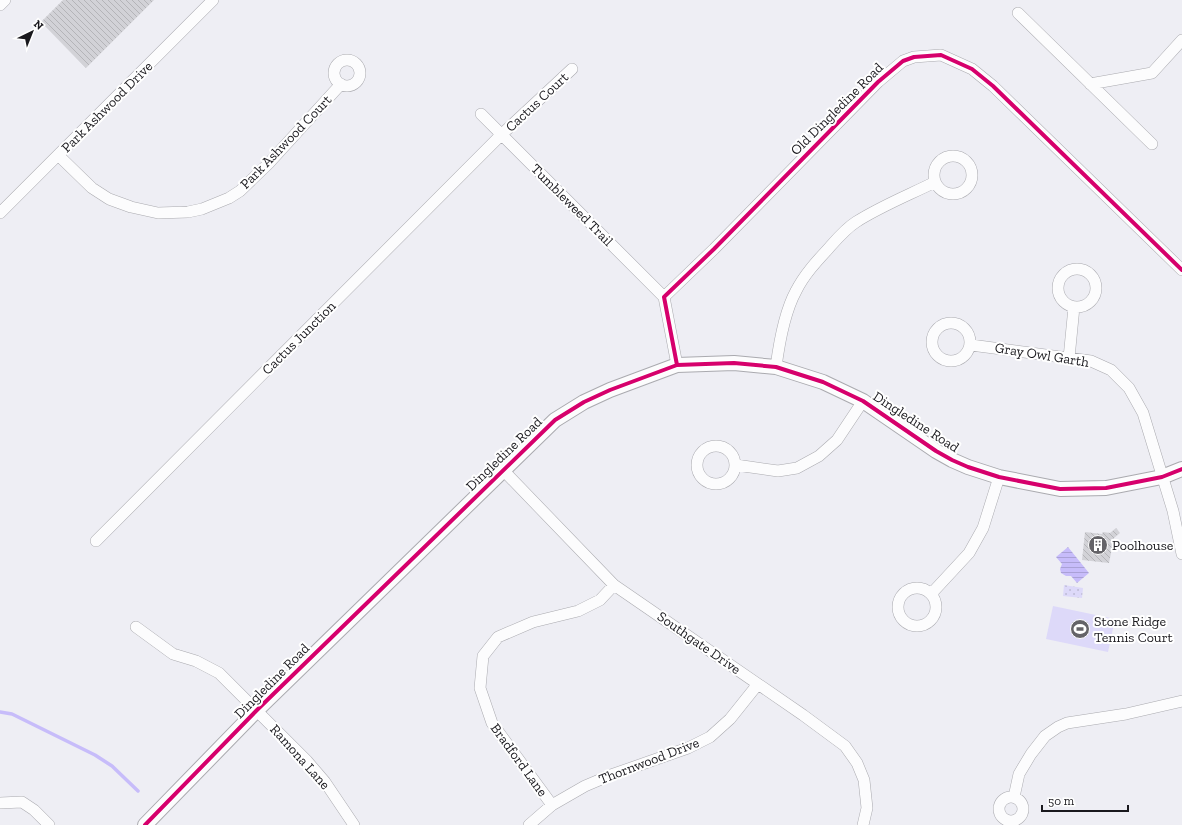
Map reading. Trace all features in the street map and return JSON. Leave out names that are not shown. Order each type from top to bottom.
[{"type":"street","points":[[0,5],[5,0]]},
{"type":"street","name":"Park Ashwood Drive","points":[[0,213],[213,0]]},
{"type":"street","points":[[1018,13],[1152,144]]},
{"type":"street","points":[[1090,84],[1152,73],[1182,40]]},
{"type":"street","name":"Old Dingledine Road","points":[[664,296],[714,249],[890,70],[903,61],[914,57],[928,55],[941,55],[948,58],[972,70],[993,86],[1182,270]]},
{"type":"street","name":"Cactus Court","points":[[501,135],[572,69]]},
{"type":"street","name":"Park Ashwood Court","points":[[58,155],[92,188],[108,199],[158,213],[188,212],[229,198],[240,191],[269,163],[341,84]]},
{"type":"street","name":"Tumbleweed Trail","points":[[481,114],[664,296]]},
{"type":"street","name":"Cactus Junction","points":[[96,541],[501,135]]},
{"type":"street","points":[[776,367],[778,347],[785,321],[796,292],[806,275],[840,235],[872,212],[935,182]]},
{"type":"street","points":[[664,296],[677,365]]},
{"type":"street","points":[[1069,358],[1074,307]]},
{"type":"street","name":"Gray Owl Garth","points":[[970,345],[1091,361],[1111,370],[1129,388],[1143,412],[1173,511],[1182,554]]},
{"type":"street","name":"Dingledine Road","points":[[144,825],[257,710],[555,420],[584,402],[610,390],[677,365],[734,363],[776,367],[823,382],[863,401],[936,451],[952,460],[999,477],[1060,489],[1106,488],[1162,477],[1182,469]]},
{"type":"street","points":[[736,465],[778,471],[797,468],[819,456],[837,440],[863,401]]},
{"type":"street","name":"Southgate Drive","points":[[503,470],[614,585],[845,746],[852,754],[864,780],[867,808],[863,825]]},
{"type":"street","points":[[931,594],[969,553],[983,528],[999,477]]},
{"type":"street","name":"Bradford Lane","points":[[552,805],[492,723],[480,688],[483,656],[498,637],[533,622],[578,610],[600,600],[614,585]]},
{"type":"street","name":"Ramona Lane","points":[[136,627],[173,654],[196,660],[219,673],[319,774],[354,825]]},
{"type":"street","name":"Thornwood Drive","points":[[529,825],[552,805],[585,786],[611,775],[688,748],[710,737],[730,719],[758,684]]},
{"type":"street","points":[[1014,797],[1019,774],[1031,754],[1045,736],[1058,727],[1067,723],[1126,714],[1182,701]]},
{"type":"street","points":[[0,803],[22,802],[34,810],[49,825]]},
{"type":"shaded area","points":[[1068,547],[1089,573],[1077,583],[1071,576],[1066,576],[1061,573],[1060,569],[1062,564],[1056,557]]},
{"type":"shaded area","points":[[1064,585],[1083,588],[1082,598],[1063,596]]},
{"type":"shaded area","name":"Stone Ridge Tennis Court","points":[[1053,606],[1115,619],[1108,652],[1046,639]]},
{"type":"building","points":[[63,0],[154,0],[86,68],[41,22]]},
{"type":"building","name":"Poolhouse","points":[[1116,528],[1120,533],[1114,538],[1109,563],[1082,560],[1085,532],[1102,534],[1103,532],[1110,533]]},
{"type":"waterway","points":[[0,712],[12,714],[95,755],[112,766],[138,791]]},
{"type":"cycle path","points":[[677,365],[664,297],[714,249],[878,82],[903,61],[914,57],[941,55],[972,69],[993,86],[1182,270]]},
{"type":"cycle path","points":[[145,825],[257,710],[555,420],[584,402],[610,390],[677,365],[734,363],[776,367],[823,382],[863,401],[936,451],[952,460],[999,477],[1060,489],[1106,488],[1162,477],[1182,469]]},
{"type":"place","name":"Poolhouse","points":[[1098,545]]},
{"type":"place","name":"Stone Ridge Tennis Court","points":[[1080,629]]}]
